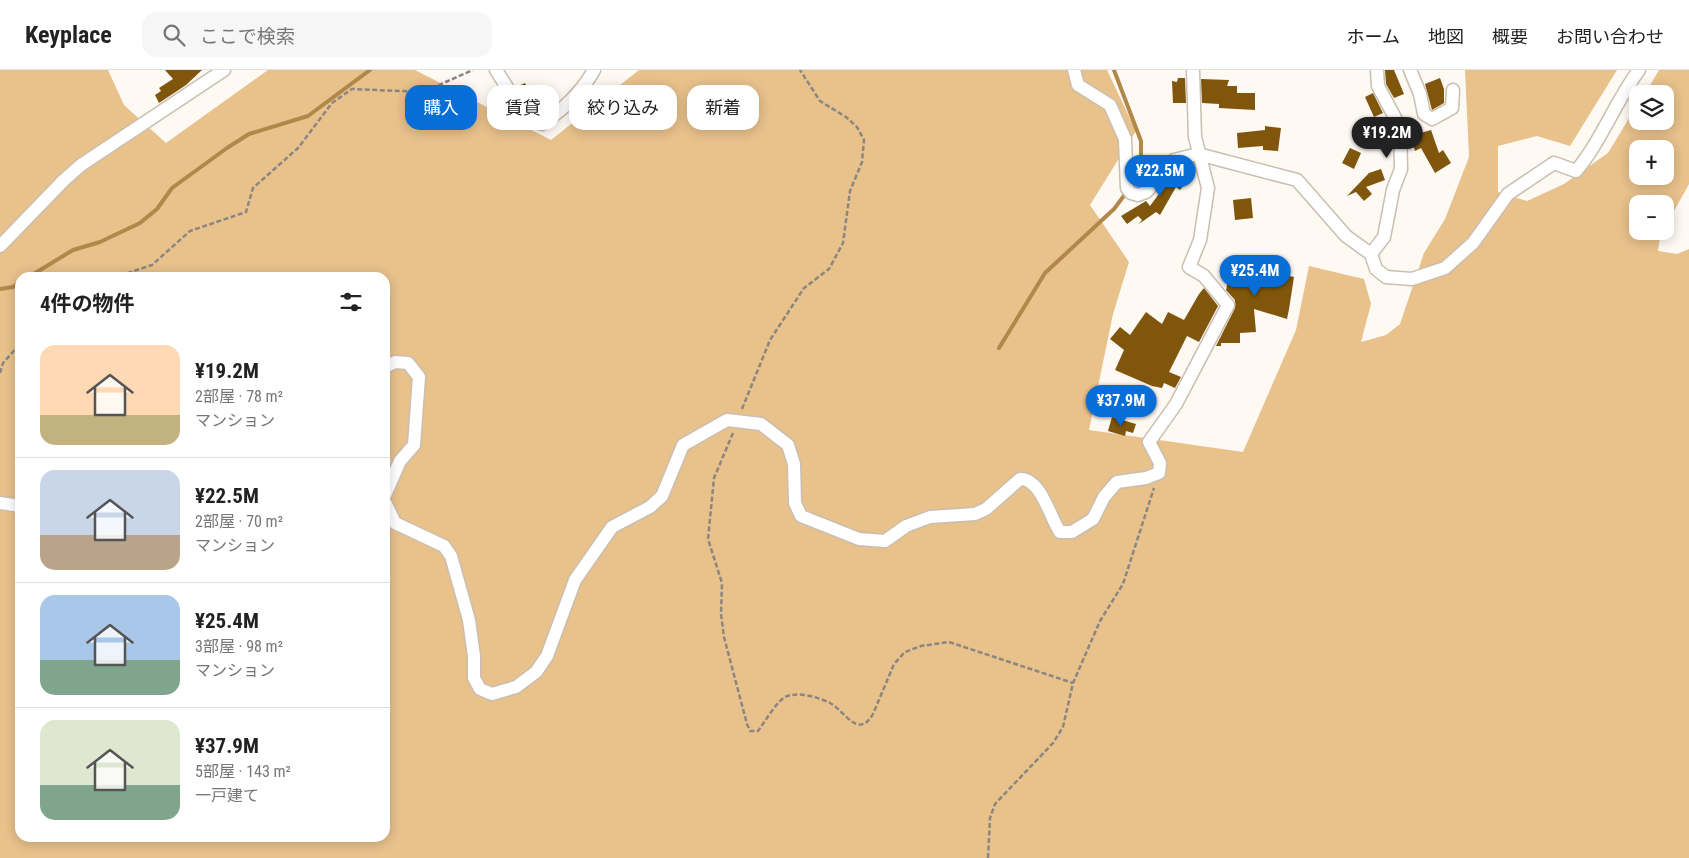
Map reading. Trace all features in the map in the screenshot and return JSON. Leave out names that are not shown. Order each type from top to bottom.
[{"type":"street","points":[[0,246],[81,165],[224,70]]},
{"type":"street","points":[[496,70],[525,116],[542,124],[564,108],[588,82],[594,70]]},
{"type":"street","points":[[1074,70],[1078,85],[1110,105],[1125,139],[1126,188],[1131,193],[1146,192],[1174,160],[1198,154],[1296,180],[1346,236],[1371,254],[1376,269],[1386,277],[1412,279],[1445,268],[1473,243],[1508,194],[1554,163],[1576,171],[1589,155],[1626,87],[1639,70]]},
{"type":"street","points":[[390,512],[395,523],[444,546],[452,556],[469,620],[474,656],[474,678],[480,689],[492,694],[516,687],[536,672],[547,656],[575,580],[612,527],[650,507],[662,496],[682,444],[727,420],[761,424],[788,445],[794,464],[795,503],[801,516],[859,539],[885,541],[906,526],[930,516],[975,514],[986,509],[1020,479],[1031,481],[1043,498],[1060,532],[1072,532],[1093,520],[1104,497],[1117,482],[1146,478],[1159,473],[1160,463],[1149,442],[1176,404],[1228,305],[1204,276],[1189,267],[1200,240],[1208,188],[1195,137],[1193,70]]},
{"type":"street","points":[[1371,254],[1384,237],[1393,190],[1401,169],[1400,127],[1378,86],[1377,70]]},
{"type":"street","points":[[1410,70],[1420,94],[1424,114],[1432,119],[1452,108],[1453,90]]},
{"type":"street","points":[[390,364],[395,362],[408,363],[419,377],[414,445],[400,461],[390,484]]},
{"type":"street","points":[[0,503],[15,505]]},
{"type":"path","points":[[131,272],[152,265],[190,231],[246,212],[253,188],[298,148],[332,103],[352,89],[423,92],[473,70]]},
{"type":"path","points":[[800,70],[820,101],[846,116],[857,127],[864,140],[862,162],[850,191],[844,242],[829,269],[804,288],[770,340],[714,478],[708,539],[722,583],[721,614],[724,637],[750,731],[758,731],[783,698],[798,694],[831,704],[854,724],[862,724],[869,721],[894,664],[905,652],[921,646],[949,642],[1074,684]]},
{"type":"path","points":[[0,372],[3,364],[15,350]]},
{"type":"path","points":[[988,858],[990,818],[995,804],[1053,743],[1063,726],[1074,684],[1100,621],[1123,584],[1159,473]]},
{"type":"shaded area","points":[[0,70],[108,70],[124,105],[166,143],[268,70],[415,70],[444,85],[405,85],[405,130],[477,130],[477,102],[487,107],[487,130],[532,130],[551,140],[569,126],[569,130],[677,130],[677,85],[620,85],[639,70],[1107,70],[1136,131],[1090,205],[1129,262],[1113,314],[1089,430],[1243,452],[1296,330],[1309,266],[1364,279],[1371,304],[1361,342],[1386,335],[1400,324],[1424,253],[1445,219],[1469,157],[1465,70],[1617,70],[1570,146],[1537,136],[1498,146],[1498,192],[1527,201],[1564,184],[1608,153],[1629,118],[1629,130],[1674,130],[1674,85],[1650,85],[1659,70],[1689,70],[1689,184],[1674,211],[1674,195],[1629,195],[1629,240],[1660,240],[1658,251],[1677,254],[1689,249],[1689,858],[0,858]]},
{"type":"building","points":[[165,70],[202,70],[186,85],[159,103],[155,95],[161,91],[159,88],[173,79]]},
{"type":"building","points":[[1385,70],[1394,70],[1404,94],[1394,98],[1386,84]]},
{"type":"building","points":[[1178,78],[1185,78],[1186,103],[1173,103],[1172,81],[1177,82]]},
{"type":"building","points":[[1440,78],[1444,89],[1444,103],[1432,110],[1425,84]]},
{"type":"building","points":[[1201,79],[1229,80],[1227,86],[1237,86],[1237,93],[1255,93],[1255,110],[1219,108],[1219,104],[1202,103]]},
{"type":"building","points":[[1373,93],[1383,113],[1374,117],[1365,97]]},
{"type":"building","points":[[1265,126],[1281,128],[1278,151],[1263,150],[1263,146],[1238,148],[1237,133],[1265,130]]},
{"type":"building","points":[[1431,130],[1439,153],[1443,150],[1451,163],[1435,173],[1421,148],[1415,151],[1410,136]]},
{"type":"building","points":[[1350,148],[1361,153],[1354,169],[1342,163]]},
{"type":"building","points":[[1187,165],[1195,171],[1180,190],[1176,187],[1160,215],[1156,212],[1139,224],[1142,220],[1138,216],[1127,224],[1121,216],[1146,201],[1150,206],[1178,168],[1184,168]]},
{"type":"building","points":[[1381,169],[1385,180],[1366,187],[1372,194],[1364,201],[1356,192],[1347,196],[1369,173]]},
{"type":"building","points":[[1251,198],[1253,218],[1235,220],[1233,200]]},
{"type":"building","points":[[1233,259],[1272,266],[1271,272],[1294,277],[1289,309],[1287,319],[1254,309],[1256,332],[1240,333],[1240,343],[1221,343],[1221,346],[1216,346],[1235,308],[1235,300],[1226,290]]},
{"type":"building","points":[[1204,288],[1218,306],[1199,342],[1187,336],[1169,372],[1181,377],[1175,388],[1164,383],[1162,388],[1152,386],[1115,370],[1124,350],[1110,339],[1120,327],[1130,335],[1146,312],[1162,324],[1168,312],[1184,320]]},
{"type":"building","points":[[1112,417],[1136,424],[1133,433],[1126,431],[1125,436],[1108,431]]},
{"type":"waterway","points":[[37,272],[73,250],[100,242],[140,223],[157,209],[172,188],[227,148],[249,134],[308,116],[370,70]]},
{"type":"waterway","points":[[999,348],[1045,273],[1114,209],[1141,173],[1141,141],[1114,70]]},
{"type":"waterway","points":[[0,289],[15,286]]}]
